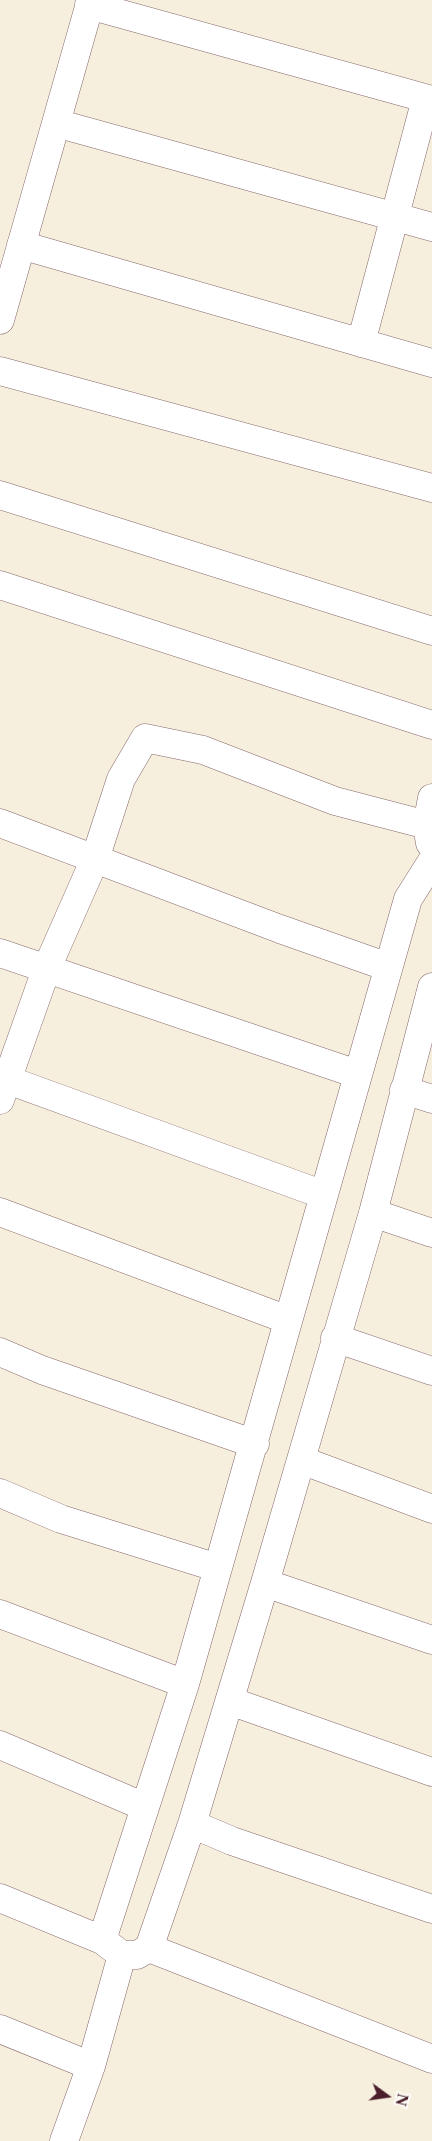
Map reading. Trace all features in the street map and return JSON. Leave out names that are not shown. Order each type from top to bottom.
[{"type":"street","points":[[0,320],[90,3],[429,100],[361,343]]},
{"type":"street","points":[[56,123],[432,227]]},
{"type":"street","points":[[21,245],[432,363]]},
{"type":"street","points":[[0,371],[432,488]]},
{"type":"street","points":[[0,495],[432,631]]},
{"type":"street","points":[[0,585],[432,725]]},
{"type":"street","points":[[324,1195],[2,1085],[46,970],[95,859],[121,779],[145,738],[203,750],[335,801],[427,824]]},
{"type":"street","points":[[432,798],[427,824],[432,853]]},
{"type":"street","points":[[0,823],[388,967]]},
{"type":"street","points":[[64,2141],[90,2066],[112,1947],[146,1808],[185,1684],[255,1444],[357,1074],[408,899],[432,861]]},
{"type":"street","points":[[0,953],[357,1074]]},
{"type":"street","points":[[0,1898],[112,1947],[137,1955],[149,1948],[192,1824],[265,1583],[373,1213],[432,987]]},
{"type":"street","points":[[404,1090],[432,1099]]},
{"type":"street","points":[[0,1212],[288,1320]]},
{"type":"street","points":[[373,1213],[432,1233]]},
{"type":"street","points":[[335,1338],[432,1371]]},
{"type":"street","points":[[0,1352],[42,1370],[255,1444]]},
{"type":"street","points":[[301,1460],[432,1509]]},
{"type":"street","points":[[0,1493],[61,1520],[218,1568]]},
{"type":"street","points":[[265,1583],[432,1640]]},
{"type":"street","points":[[0,1614],[185,1684]]},
{"type":"street","points":[[230,1701],[432,1772]]},
{"type":"street","points":[[0,1745],[146,1808]]},
{"type":"street","points":[[192,1824],[232,1841],[432,1909]]},
{"type":"street","points":[[149,1948],[432,2059]]},
{"type":"street","points":[[0,2028],[90,2066]]}]
